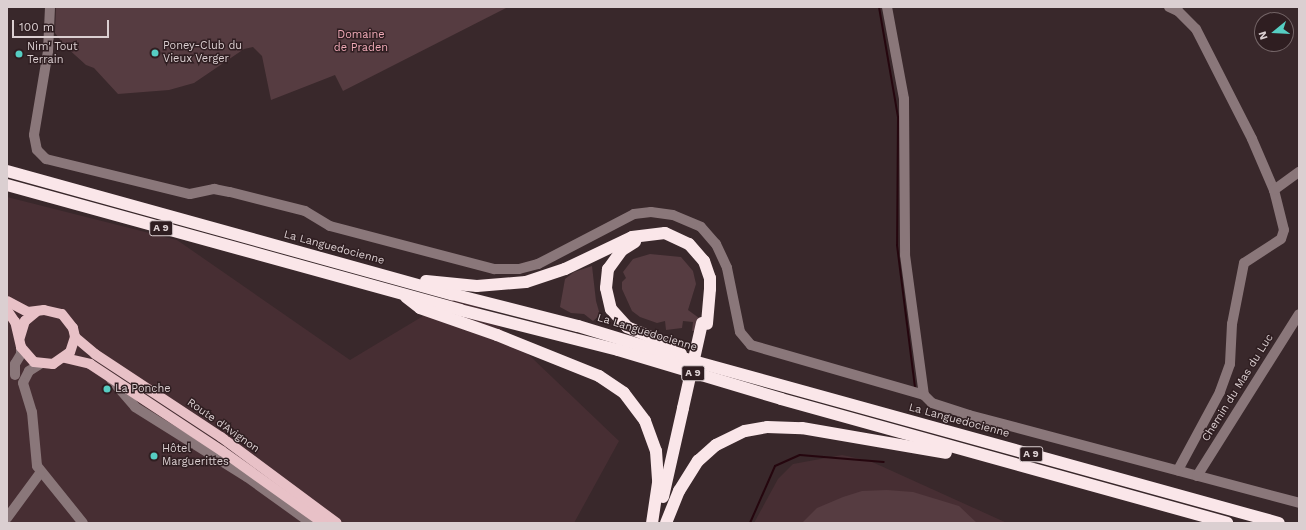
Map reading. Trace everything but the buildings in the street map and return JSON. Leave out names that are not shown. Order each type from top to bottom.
[{"type":"highway","name":"La Languedocienne","points":[[7,171],[415,283],[578,326],[686,359],[1279,523]]},
{"type":"highway","name":"A 9","points":[[7,185],[403,294],[618,350],[982,455],[1227,523]]},
{"type":"highway","points":[[415,283],[432,280],[477,286],[526,282],[565,269],[632,237],[664,233],[689,244],[704,261],[710,283],[704,323],[662,523]]},
{"type":"highway","points":[[686,359],[675,347],[627,327],[611,310],[606,297],[606,278],[616,255],[635,242],[656,238],[669,241],[689,252],[698,263],[705,284],[704,323]]},
{"type":"highway","points":[[403,294],[420,308],[571,364],[599,376],[624,393],[645,421],[656,451],[658,483],[652,523]]},
{"type":"highway","points":[[657,523],[685,409]]},
{"type":"highway","points":[[666,523],[687,475],[704,454],[729,437],[753,429],[802,428],[959,455],[982,455]]},
{"type":"main road","points":[[7,302],[22,310],[36,312],[54,310],[62,314],[69,320],[75,337],[70,352],[65,358],[53,364],[40,364],[29,358],[21,344],[15,322],[7,310]]},
{"type":"main road","points":[[21,344],[25,321],[36,312]]},
{"type":"main road","name":"Route d'Avignon","points":[[75,337],[95,354],[221,437],[337,523]]},
{"type":"main road","name":"Route d'Avignon","points":[[65,358],[90,364],[222,451],[323,523]]},
{"type":"street","points":[[50,7],[47,58],[34,135],[37,150],[46,159],[190,194],[214,189],[230,192],[305,211],[330,226],[494,269],[519,269],[538,264],[634,214],[651,212],[673,215],[701,227],[716,244],[728,268],[740,332],[747,342],[924,395],[932,403],[951,410],[1299,503]]},
{"type":"street","points":[[887,7],[904,99],[905,255],[924,395]]},
{"type":"street","points":[[1169,7],[1178,11],[1196,29],[1252,139],[1274,190],[1284,230],[1281,239],[1244,263],[1232,324],[1230,364],[1220,392],[1178,470]]},
{"type":"street","points":[[1274,190],[1299,172]]},
{"type":"street","name":"Chemin du Mas du Luc","points":[[1197,476],[1299,314]]},
{"type":"street","points":[[21,344],[21,354],[11,374],[23,383],[32,412],[36,462],[40,473],[83,523]]},
{"type":"street","points":[[23,383],[29,371],[40,364]]},
{"type":"street","points":[[105,374],[135,407],[247,477],[312,523]]},
{"type":"street","points":[[7,518],[40,473]]},
{"type":"shaded area","points":[[7,197],[177,240],[350,360],[463,292],[619,441],[574,523],[7,523]]},
{"type":"shaded area","points":[[842,455],[870,461],[1007,523],[754,523],[778,479],[793,464]]},
{"type":"green space","name":"Poney-Club du Vieux Verger","points":[[56,7],[508,7],[343,91],[335,75],[271,100],[262,56],[253,47],[244,49],[194,83],[169,90],[118,94],[94,68],[86,65],[65,46],[55,33]]},
{"type":"green space","points":[[650,254],[681,257],[693,271],[696,284],[688,310],[699,318],[697,331],[692,331],[693,322],[683,321],[682,328],[666,330],[665,321],[657,323],[640,317],[632,311],[622,289],[622,282],[626,278],[623,272],[633,259]]},
{"type":"green space","points":[[592,266],[596,301],[600,315],[593,321],[584,314],[571,313],[560,307],[565,279],[574,272]]},
{"type":"green space","points":[[887,490],[913,492],[959,506],[977,523],[802,523],[817,508],[843,497],[862,491]]},
{"type":"waterway","points":[[879,7],[898,117],[897,245],[915,388]]},
{"type":"waterway","points":[[750,523],[775,466],[800,455],[884,462]]},
{"type":"place","name":"Poney-Club du Vieux Verger","points":[[155,53]]},
{"type":"place","name":"Nim' Tout Terrain","points":[[19,54]]},
{"type":"place","name":"La Ponche","points":[[107,389]]},
{"type":"place","name":"Hôtel Marguerittes","points":[[154,456]]},
{"type":"park label","name":"Domaine de Praden","points":[[361,42]]}]
